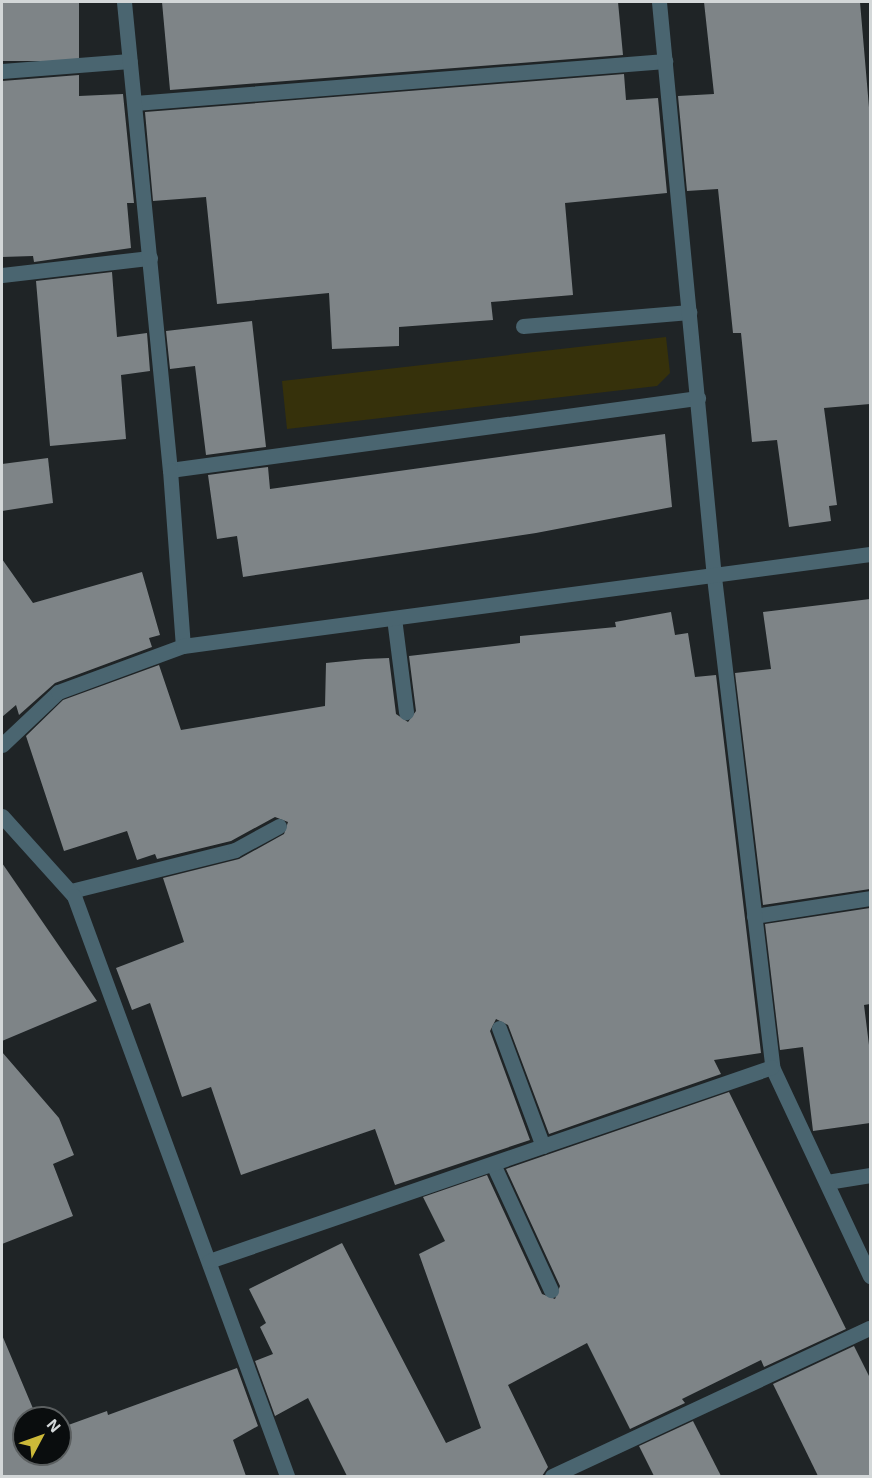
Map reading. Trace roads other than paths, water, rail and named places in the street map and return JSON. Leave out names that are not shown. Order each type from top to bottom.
[{"type":"street","points":[[124,2],[170,470],[183,646]]},
{"type":"street","points":[[659,2],[714,577],[772,1067],[870,1276]]},
{"type":"street","points":[[135,103],[665,60]]},
{"type":"street","points":[[2,71],[130,62]]},
{"type":"street","points":[[2,275],[150,258]]},
{"type":"street","points":[[523,326],[689,312]]},
{"type":"street","points":[[170,470],[698,398]]},
{"type":"street","points":[[2,745],[58,692],[183,646],[714,577],[870,554]]},
{"type":"street","points":[[394,618],[406,712]]},
{"type":"street","points":[[2,816],[71,891],[287,1476]]},
{"type":"street","points":[[71,891],[235,850],[279,826]]},
{"type":"street","points":[[754,916],[870,898]]},
{"type":"street","points":[[499,1028],[543,1146]]},
{"type":"street","points":[[209,1261],[772,1067]]},
{"type":"street","points":[[493,1164],[550,1290]]},
{"type":"street","points":[[826,1182],[870,1175]]},
{"type":"street","points":[[552,1476],[870,1328]]}]
